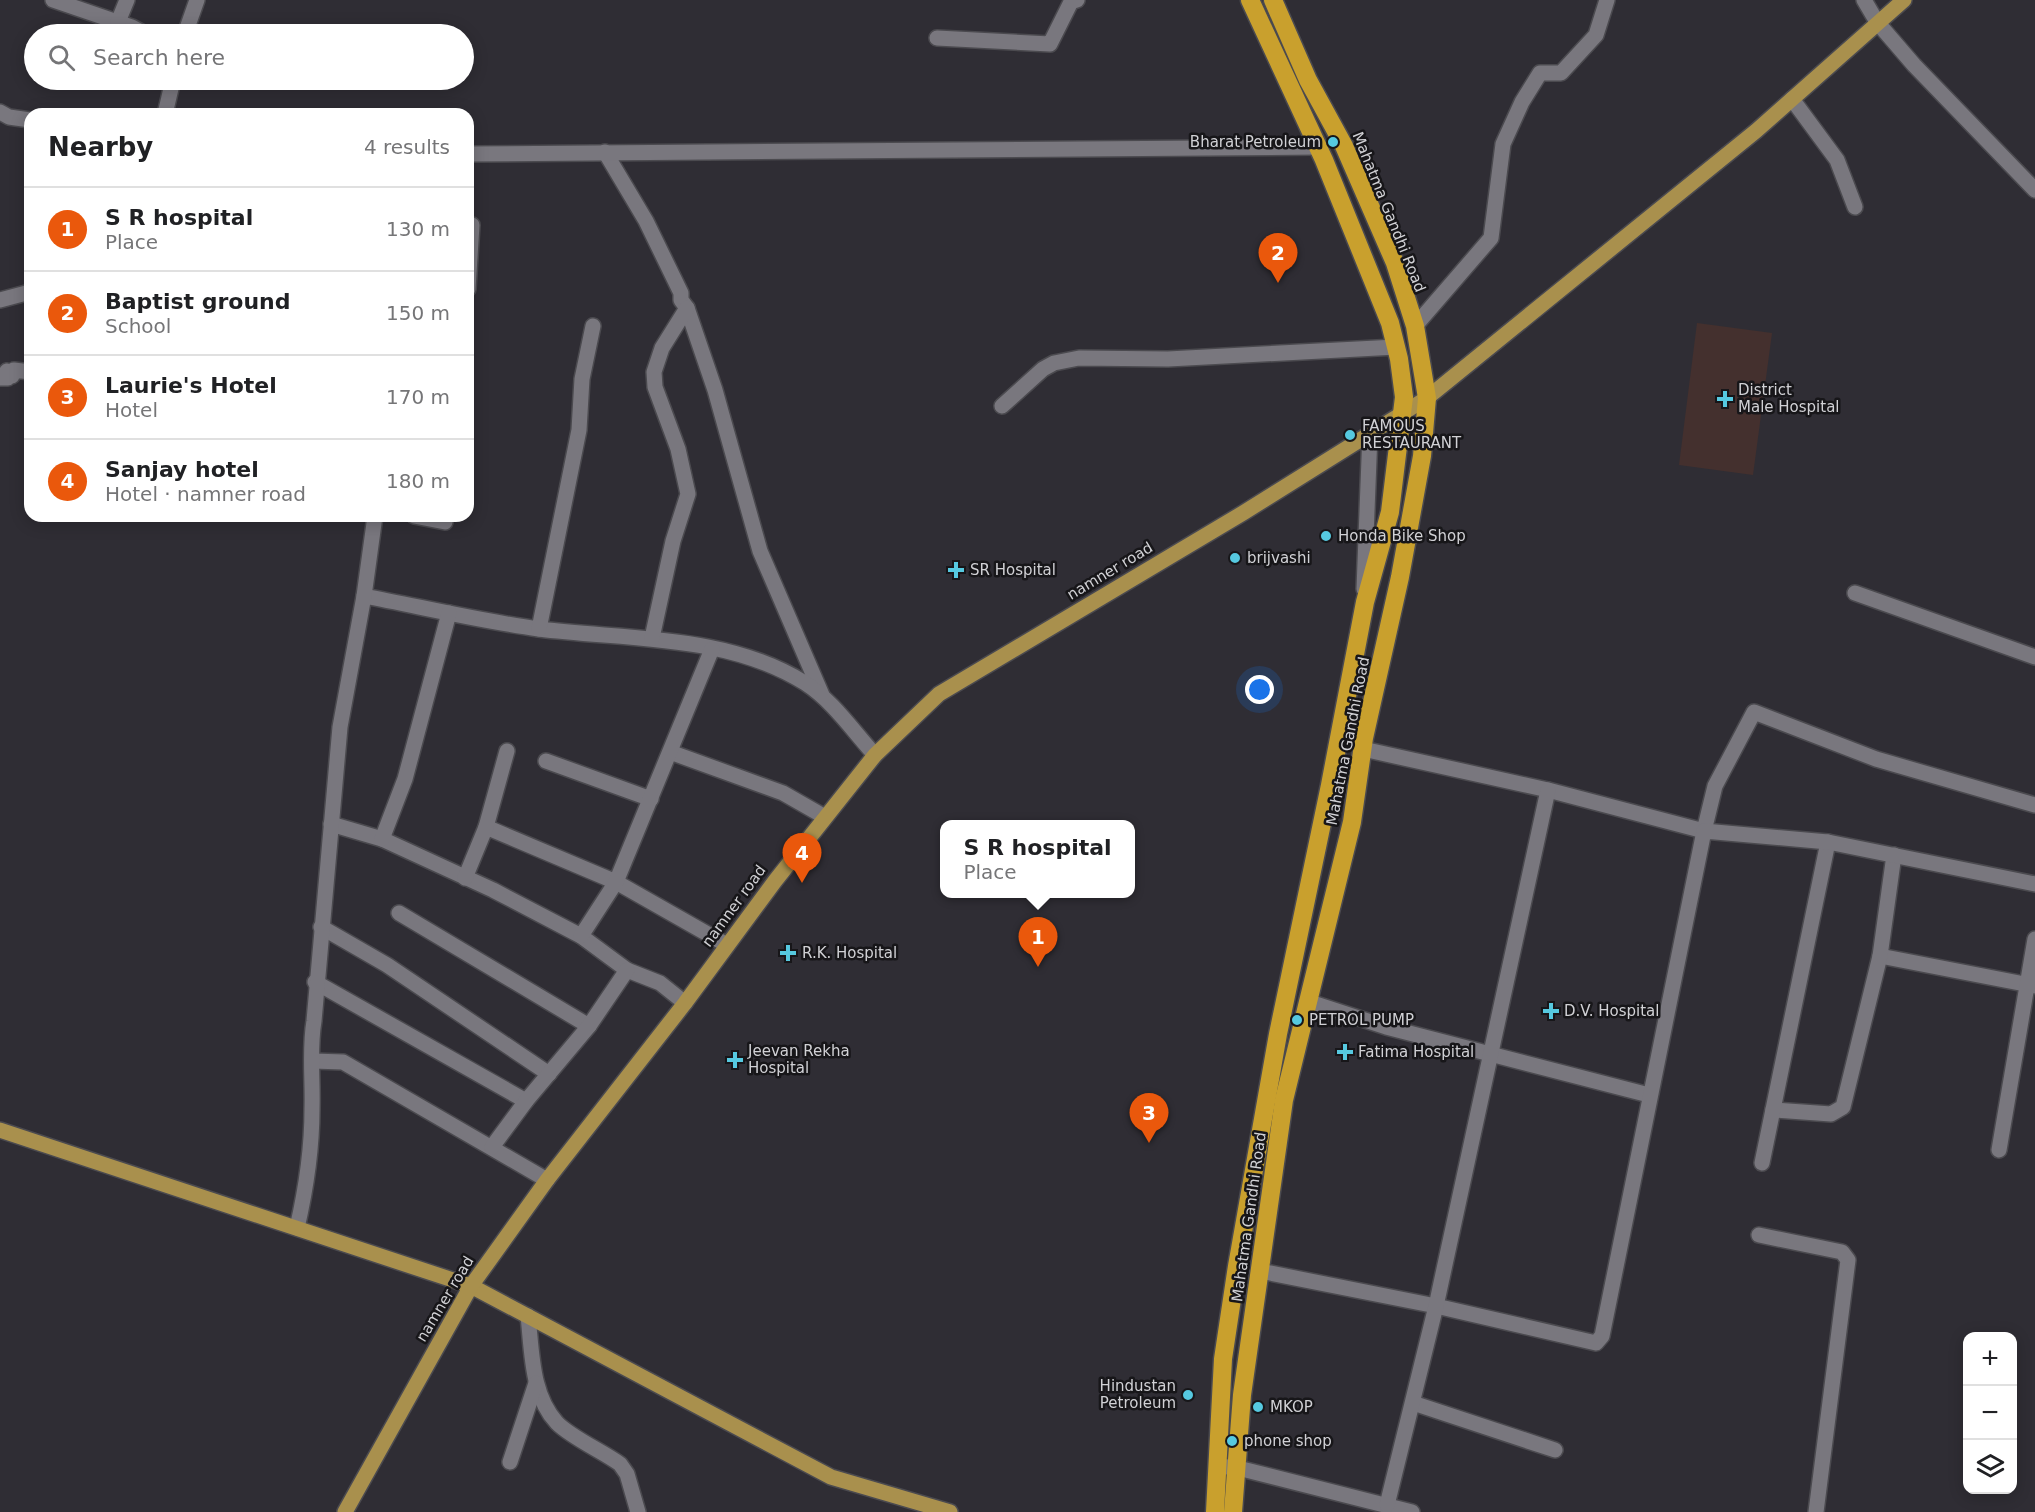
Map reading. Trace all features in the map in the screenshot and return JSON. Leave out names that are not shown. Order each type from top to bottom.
[{"type":"highway","name":"Mahatma Gandhi Road","points":[[1215,1512],[1223,1359],[1238,1266],[1278,1034],[1364,609],[1390,512],[1404,397],[1390,322],[1318,147],[1250,0]]},
{"type":"highway","name":"Mahatma Gandhi Road","points":[[1233,1512],[1242,1395],[1284,1100],[1352,822],[1363,748],[1400,577],[1422,456],[1427,398],[1415,326],[1395,263],[1344,146],[1308,80],[1273,0]]},
{"type":"main road","name":"namner road","points":[[345,1512],[471,1286],[547,1180],[875,755],[939,694],[1243,513],[1427,398],[1656,213],[1792,99],[1904,0]]},
{"type":"main road","points":[[0,1131],[471,1286],[831,1477],[950,1512]]},
{"type":"street","points":[[54,0],[122,24]]},
{"type":"street","points":[[118,22],[127,0]]},
{"type":"street","points":[[189,24],[197,0]]},
{"type":"street","points":[[937,38],[1050,45],[1071,2],[1077,0]]},
{"type":"street","points":[[1415,326],[1491,238],[1503,144],[1522,102],[1540,73],[1561,73],[1590,43],[1596,35],[1607,0]]},
{"type":"street","points":[[1864,0],[1878,22],[1914,65],[2035,190]]},
{"type":"street","points":[[166,108],[171,90]]},
{"type":"street","points":[[1792,99],[1837,160],[1855,207]]},
{"type":"street","points":[[0,112],[9,117],[24,119]]},
{"type":"street","points":[[474,154],[1318,147]]},
{"type":"street","points":[[605,152],[646,221],[687,308],[724,421],[760,551],[822,695]]},
{"type":"street","points":[[0,300],[24,294]]},
{"type":"street","points":[[652,638],[673,541],[688,494],[678,449],[655,387],[654,372],[662,348],[687,308]]},
{"type":"street","points":[[539,629],[579,430],[582,379],[593,326]]},
{"type":"street","points":[[1002,406],[1043,369],[1054,363],[1079,358],[1168,359],[1396,347]]},
{"type":"street","points":[[0,378],[8,378],[7,371],[12,376],[14,370],[24,371]]},
{"type":"street","points":[[1364,609],[1370,433]]},
{"type":"street","points":[[297,1228],[310,1152],[313,1061],[310,1045],[340,727],[364,596],[374,522]]},
{"type":"street","points":[[1855,593],[2035,657]]},
{"type":"street","points":[[364,596],[539,629],[652,638],[712,648],[761,663],[798,679],[822,695],[875,755]]},
{"type":"street","points":[[382,839],[405,779],[449,613]]},
{"type":"street","points":[[581,936],[616,882],[712,648]]},
{"type":"street","points":[[1260,1271],[1436,1306],[1592,1344],[1600,1340],[1704,831],[1716,786],[1754,712],[1876,759],[2035,805]]},
{"type":"street","points":[[1363,748],[1548,790],[1704,831],[1828,842],[2035,884]]},
{"type":"street","points":[[465,878],[486,827],[507,751]]},
{"type":"street","points":[[670,752],[783,793],[825,818]]},
{"type":"street","points":[[546,761],[651,799]]},
{"type":"street","points":[[1387,1505],[1436,1306],[1548,790]]},
{"type":"street","points":[[332,824],[382,839],[494,890],[581,936],[627,970],[660,983],[685,1003]]},
{"type":"street","points":[[486,827],[616,882],[727,945]]},
{"type":"street","points":[[1762,1163],[1828,842]]},
{"type":"street","points":[[1773,1110],[1831,1114],[1843,1107],[1880,956],[1894,855]]},
{"type":"street","points":[[399,913],[589,1026]]},
{"type":"street","points":[[321,927],[387,965],[549,1074]]},
{"type":"street","points":[[1999,1150],[2031,985],[2035,939]]},
{"type":"street","points":[[1880,956],[2031,985]]},
{"type":"street","points":[[492,1147],[526,1101],[589,1026],[627,970]]},
{"type":"street","points":[[315,982],[526,1101]]},
{"type":"street","points":[[1307,1001],[1386,1027],[1649,1095]]},
{"type":"street","points":[[313,1061],[344,1062],[547,1180]]},
{"type":"street","points":[[1759,1235],[1842,1252],[1848,1260],[1816,1512]]},
{"type":"street","points":[[528,1316],[536,1383],[550,1413],[558,1425],[620,1464],[627,1474],[638,1512]]},
{"type":"street","points":[[510,1462],[536,1383]]},
{"type":"street","points":[[1413,1403],[1555,1450]]},
{"type":"street","points":[[1218,1466],[1238,1468],[1412,1512]]},
{"type":"shaded area","name":"District Male Hospital","points":[[1697,323],[1772,333],[1753,475],[1679,465]]},
{"type":"place","name":"Bharat Petroleum","points":[[1333,142]]},
{"type":"place","name":"Baptist ground","points":[[1278,283]]},
{"type":"place","name":"District Male Hospital","points":[[1725,399]]},
{"type":"place","name":"FAMOUS RESTAURANT","points":[[1350,435]]},
{"type":"place","name":"Honda Bike Shop","points":[[1326,536]]},
{"type":"place","name":"brijvashi","points":[[1235,558]]},
{"type":"place","name":"SR Hospital","points":[[956,570]]},
{"type":"place","name":"Sanjay hotel","points":[[802,883]]},
{"type":"place","name":"R.K. Hospital","points":[[788,953]]},
{"type":"place","name":"S R hospital","points":[[1038,967]]},
{"type":"place","name":"D.V. Hospital","points":[[1551,1011]]},
{"type":"place","name":"PETROL PUMP","points":[[1297,1020]]},
{"type":"place","name":"Fatima Hospital","points":[[1345,1052]]},
{"type":"place","name":"Jeevan Rekha Hospital","points":[[735,1060]]},
{"type":"place","name":"Laurie's Hotel","points":[[1149,1143]]},
{"type":"place","name":"Hindustan Petroleum","points":[[1188,1395]]},
{"type":"place","name":"MKOP","points":[[1258,1407]]},
{"type":"place","name":"phone shop","points":[[1232,1441]]}]
